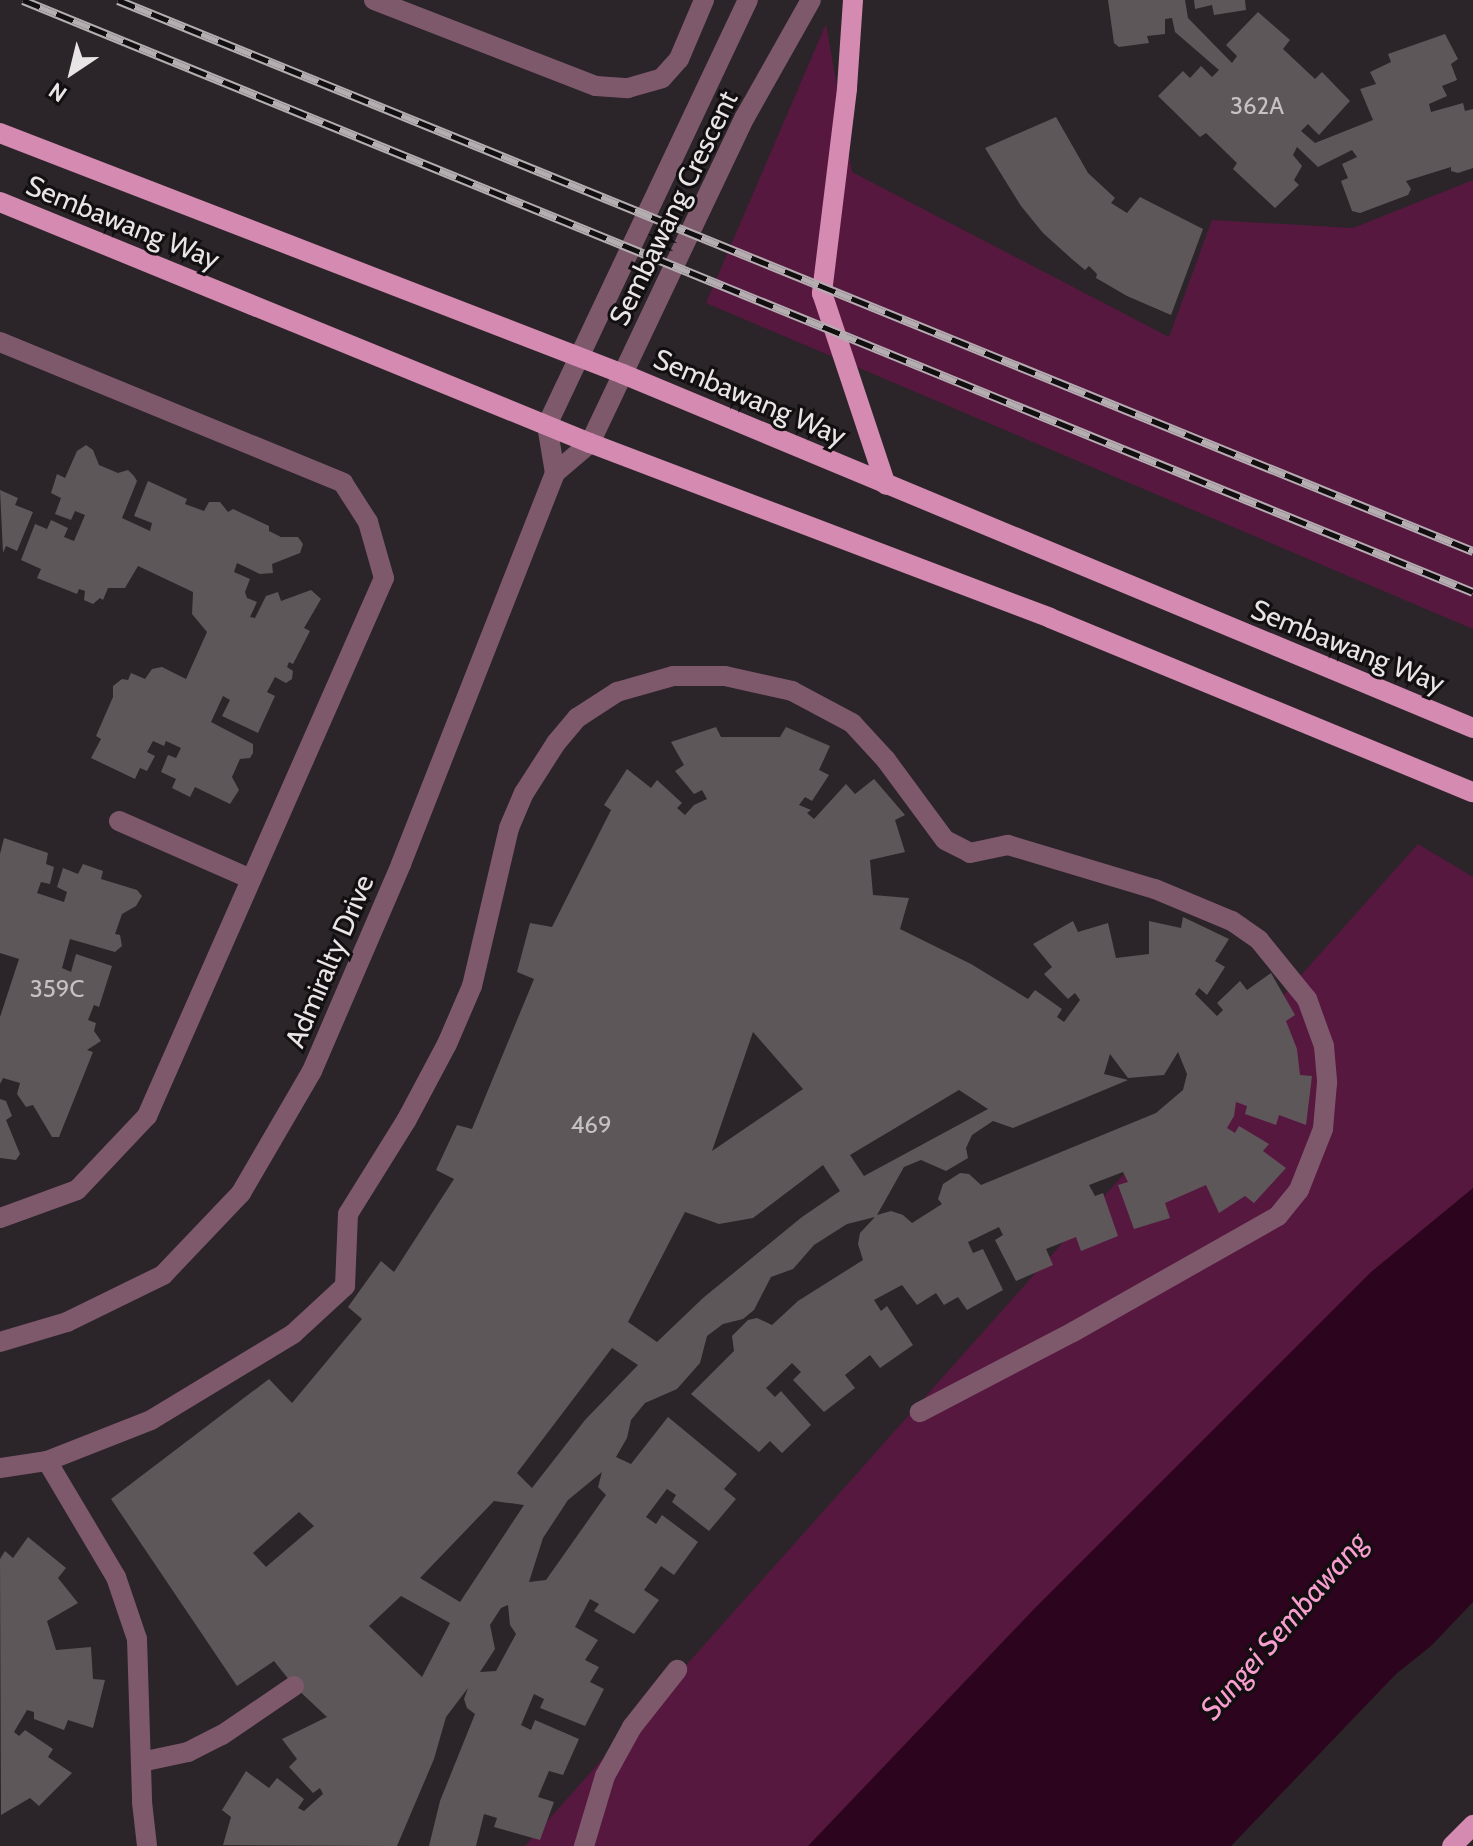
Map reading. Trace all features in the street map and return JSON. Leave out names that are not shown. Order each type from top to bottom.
[{"type":"main road","points":[[853,0],[847,89],[822,293],[886,485]]},
{"type":"main road","name":"Sembawang Way","points":[[0,133],[623,374],[1473,728]]},
{"type":"main road","name":"Sembawang Way","points":[[0,202],[590,443],[1050,618],[1473,792]]},
{"type":"main road","points":[[1452,1846],[1473,1825]]},
{"type":"street","points":[[374,0],[596,86],[628,88],[662,78],[679,59],[704,0]]},
{"type":"street","name":"Sembawang Crescent","points":[[547,425],[748,0]]},
{"type":"street","name":"Sembawang Crescent","points":[[590,443],[745,117],[811,0]]},
{"type":"street","points":[[0,342],[343,483],[368,522],[384,578],[249,878],[147,1116],[77,1190],[0,1218]]},
{"type":"street","points":[[547,425],[555,473]]},
{"type":"street","name":"Admiralty Drive","points":[[0,1342],[67,1322],[163,1275],[241,1193],[312,1071],[401,864],[537,511],[555,473],[590,443]]},
{"type":"street","points":[[0,1468],[47,1461],[151,1420],[293,1334],[345,1286],[348,1214],[406,1121],[447,1044],[472,986],[509,828],[524,793],[556,743],[577,718],[617,692],[673,676],[725,676],[792,691],[852,723],[886,760],[945,840],[970,853],[1008,845],[1155,889],[1232,921],[1259,940],[1307,999],[1324,1046],[1327,1083],[1323,1129],[1299,1190],[1278,1216],[1073,1332],[920,1412]]},
{"type":"street","points":[[119,821],[249,878]]},
{"type":"street","points":[[47,1461],[116,1577],[137,1639],[147,1846]]},
{"type":"street","points":[[584,1846],[605,1776],[632,1727],[677,1670]]},
{"type":"street","points":[[141,1762],[188,1752],[222,1735],[294,1686]]},
{"type":"shaded area","points":[[826,24],[852,172],[1169,337],[1212,220],[1353,228],[1473,180],[1473,629],[706,303]]},
{"type":"shaded area","points":[[1418,844],[1473,877],[1473,1189],[813,1846],[525,1846]]},
{"type":"water","name":"Sungei Sembawang","points":[[1473,1188],[1473,1602],[1431,1646],[1396,1674],[1231,1846],[808,1846],[1034,1609],[1371,1272]]},
{"type":"building","points":[[1108,0],[1185,0],[1188,18],[1232,63],[1237,56],[1226,45],[1258,12],[1290,40],[1283,49],[1315,79],[1322,72],[1350,101],[1319,135],[1308,124],[1301,131],[1315,143],[1373,120],[1360,89],[1376,84],[1370,72],[1391,62],[1388,54],[1445,34],[1458,59],[1451,64],[1457,80],[1442,86],[1447,96],[1429,104],[1431,112],[1463,103],[1465,111],[1473,109],[1473,168],[1458,173],[1451,171],[1451,167],[1406,181],[1411,189],[1408,195],[1360,213],[1352,211],[1341,181],[1348,178],[1342,164],[1357,157],[1352,150],[1318,167],[1297,147],[1293,155],[1302,166],[1294,180],[1299,185],[1275,208],[1233,169],[1237,163],[1206,133],[1200,137],[1158,96],[1183,71],[1190,78],[1201,66],[1212,77],[1219,70],[1175,32],[1172,18],[1165,19],[1165,34],[1147,36],[1149,43],[1119,47],[1114,43]]},
{"type":"building","points":[[1194,0],[1245,0],[1246,10],[1214,15],[1212,5],[1195,9]]},
{"type":"building","points":[[1056,117],[1088,173],[1115,198],[1111,203],[1127,213],[1140,197],[1203,229],[1171,315],[1127,296],[1096,278],[1097,274],[1089,266],[1085,270],[1073,260],[1043,233],[1021,206],[985,148]]},
{"type":"building","points":[[86,445],[93,450],[99,465],[118,473],[128,470],[134,476],[137,481],[122,518],[150,531],[152,523],[134,516],[148,481],[187,499],[185,504],[204,511],[209,502],[220,502],[228,512],[233,509],[269,526],[269,531],[281,537],[298,537],[303,544],[300,553],[272,564],[273,573],[260,574],[237,563],[234,572],[250,579],[245,592],[247,598],[257,602],[250,617],[255,618],[266,596],[278,592],[281,601],[311,590],[321,599],[304,628],[310,631],[293,664],[289,662],[287,667],[293,671],[292,679],[286,683],[275,677],[267,692],[275,696],[258,733],[222,716],[230,700],[223,696],[211,722],[253,744],[250,758],[240,759],[232,777],[239,790],[230,804],[195,787],[190,797],[172,788],[176,779],[161,772],[168,755],[176,758],[181,748],[166,741],[164,746],[153,741],[147,752],[155,756],[147,771],[140,768],[135,779],[91,758],[101,739],[96,736],[113,697],[113,686],[122,679],[128,680],[131,673],[145,679],[152,669],[162,667],[186,679],[207,632],[192,614],[193,592],[138,566],[125,588],[108,588],[103,600],[100,598],[93,604],[84,600],[85,591],[79,589],[77,594],[37,578],[41,569],[21,560],[35,524],[47,529],[51,520],[68,528],[64,537],[74,541],[85,515],[75,511],[71,520],[55,514],[61,498],[51,493],[57,474],[65,478],[77,451]]},
{"type":"building","points":[[0,490],[18,498],[15,505],[33,512],[17,551],[6,546],[3,553]]},
{"type":"building","points":[[716,727],[721,737],[780,737],[786,727],[830,746],[819,770],[829,775],[812,801],[805,797],[799,805],[811,810],[807,813],[814,819],[846,784],[855,794],[874,779],[905,815],[895,820],[905,852],[870,860],[873,895],[909,898],[900,929],[971,964],[1028,999],[1035,990],[1062,1009],[1057,1017],[1064,1022],[1080,1000],[1075,993],[1068,999],[1044,974],[1052,967],[1033,944],[1073,921],[1078,932],[1108,923],[1116,958],[1149,954],[1149,921],[1181,928],[1183,917],[1229,939],[1215,961],[1225,967],[1207,995],[1199,988],[1195,994],[1217,1016],[1223,1010],[1217,1003],[1240,981],[1247,990],[1271,973],[1295,1015],[1286,1021],[1297,1049],[1300,1075],[1312,1076],[1306,1125],[1279,1115],[1276,1125],[1245,1114],[1247,1106],[1236,1102],[1234,1116],[1227,1128],[1235,1133],[1239,1126],[1269,1144],[1263,1151],[1286,1168],[1254,1203],[1245,1196],[1219,1213],[1206,1185],[1165,1203],[1170,1218],[1134,1229],[1118,1185],[1128,1182],[1123,1172],[1089,1185],[1095,1196],[1103,1193],[1118,1236],[1081,1251],[1076,1237],[1046,1249],[1053,1265],[1016,1281],[995,1240],[1003,1235],[999,1227],[968,1242],[973,1253],[983,1249],[1003,1290],[967,1310],[958,1297],[944,1305],[936,1293],[917,1305],[902,1285],[874,1300],[881,1311],[887,1306],[913,1345],[880,1368],[870,1355],[845,1375],[855,1388],[824,1412],[793,1380],[801,1372],[792,1363],[766,1388],[775,1397],[781,1391],[811,1425],[782,1453],[770,1441],[759,1452],[691,1394],[734,1351],[732,1336],[748,1320],[757,1318],[772,1325],[798,1301],[863,1260],[858,1244],[860,1233],[875,1217],[847,1224],[814,1245],[793,1269],[771,1277],[754,1310],[743,1319],[723,1324],[707,1336],[700,1363],[677,1389],[645,1403],[631,1420],[627,1438],[616,1457],[631,1464],[668,1417],[737,1474],[724,1489],[736,1499],[709,1531],[672,1502],[676,1495],[667,1489],[646,1517],[656,1524],[662,1515],[698,1542],[674,1575],[661,1566],[644,1590],[659,1600],[634,1634],[594,1611],[599,1604],[590,1599],[575,1627],[598,1640],[585,1660],[599,1667],[590,1682],[604,1689],[585,1726],[540,1708],[544,1699],[534,1694],[521,1725],[531,1730],[535,1720],[579,1739],[563,1775],[549,1771],[538,1797],[554,1802],[540,1840],[494,1827],[497,1818],[484,1814],[476,1846],[429,1846],[440,1801],[475,1714],[467,1708],[464,1699],[468,1688],[446,1717],[434,1759],[397,1846],[223,1845],[231,1817],[222,1810],[246,1771],[269,1788],[277,1778],[304,1799],[298,1808],[304,1811],[323,1794],[320,1788],[313,1793],[289,1767],[297,1759],[282,1739],[327,1717],[294,1686],[274,1661],[237,1686],[111,1499],[269,1379],[292,1403],[362,1319],[348,1307],[381,1261],[394,1272],[454,1179],[436,1170],[457,1125],[472,1129],[534,979],[517,972],[530,923],[552,927],[611,810],[604,805],[627,769],[651,788],[657,780],[682,803],[677,808],[685,815],[694,805],[707,799],[702,790],[694,794],[675,771],[684,765],[671,742]],"holes":[[[753,1032],[803,1089],[712,1151]],[[1178,1052],[1187,1074],[1183,1090],[1156,1113],[981,1185],[969,1174],[960,1173],[943,1184],[938,1199],[942,1204],[912,1223],[903,1215],[891,1211],[877,1215],[904,1167],[921,1160],[946,1171],[968,1158],[966,1148],[972,1135],[993,1121],[1013,1128],[1128,1080],[1104,1074],[1110,1054],[1128,1078],[1164,1075]],[[959,1090],[988,1109],[864,1176],[850,1155]],[[823,1165],[840,1191],[802,1217],[703,1298],[657,1342],[628,1322],[685,1212],[719,1224],[753,1218]],[[612,1348],[638,1365],[585,1420],[532,1488],[517,1473]],[[602,1472],[598,1487],[606,1495],[546,1580],[529,1582],[543,1538],[568,1500]],[[494,1501],[524,1505],[460,1602],[420,1578]],[[299,1512],[314,1526],[266,1567],[253,1553]],[[401,1596],[450,1623],[422,1677],[369,1626]],[[508,1605],[510,1625],[516,1634],[496,1671],[480,1672],[495,1649],[490,1625],[501,1608]]]},
{"type":"building","points":[[4,838],[48,853],[46,864],[54,867],[50,884],[41,882],[37,893],[64,902],[67,892],[57,887],[63,868],[78,874],[83,864],[103,871],[101,879],[137,890],[142,896],[136,906],[122,914],[115,934],[120,935],[122,946],[115,952],[70,939],[62,968],[71,972],[76,954],[112,966],[99,1007],[94,1005],[88,1020],[96,1023],[94,1031],[101,1041],[87,1050],[93,1052],[59,1137],[52,1137],[33,1105],[26,1107],[17,1094],[20,1083],[3,1078],[0,1084],[0,1017],[19,959],[0,953],[0,854]]},
{"type":"building","points":[[0,1099],[6,1101],[12,1116],[6,1120],[20,1154],[16,1160],[0,1158]]},
{"type":"building","points":[[28,1537],[66,1568],[58,1578],[78,1603],[47,1621],[56,1650],[91,1647],[93,1679],[105,1680],[93,1728],[68,1720],[64,1730],[34,1719],[34,1712],[27,1710],[14,1732],[19,1736],[25,1730],[53,1749],[48,1757],[72,1773],[39,1806],[30,1798],[1,1815],[0,1559],[5,1551],[13,1558]]},
{"type":"railway","points":[[23,0],[1473,592]]},
{"type":"railway","points":[[118,0],[1473,551]]}]
